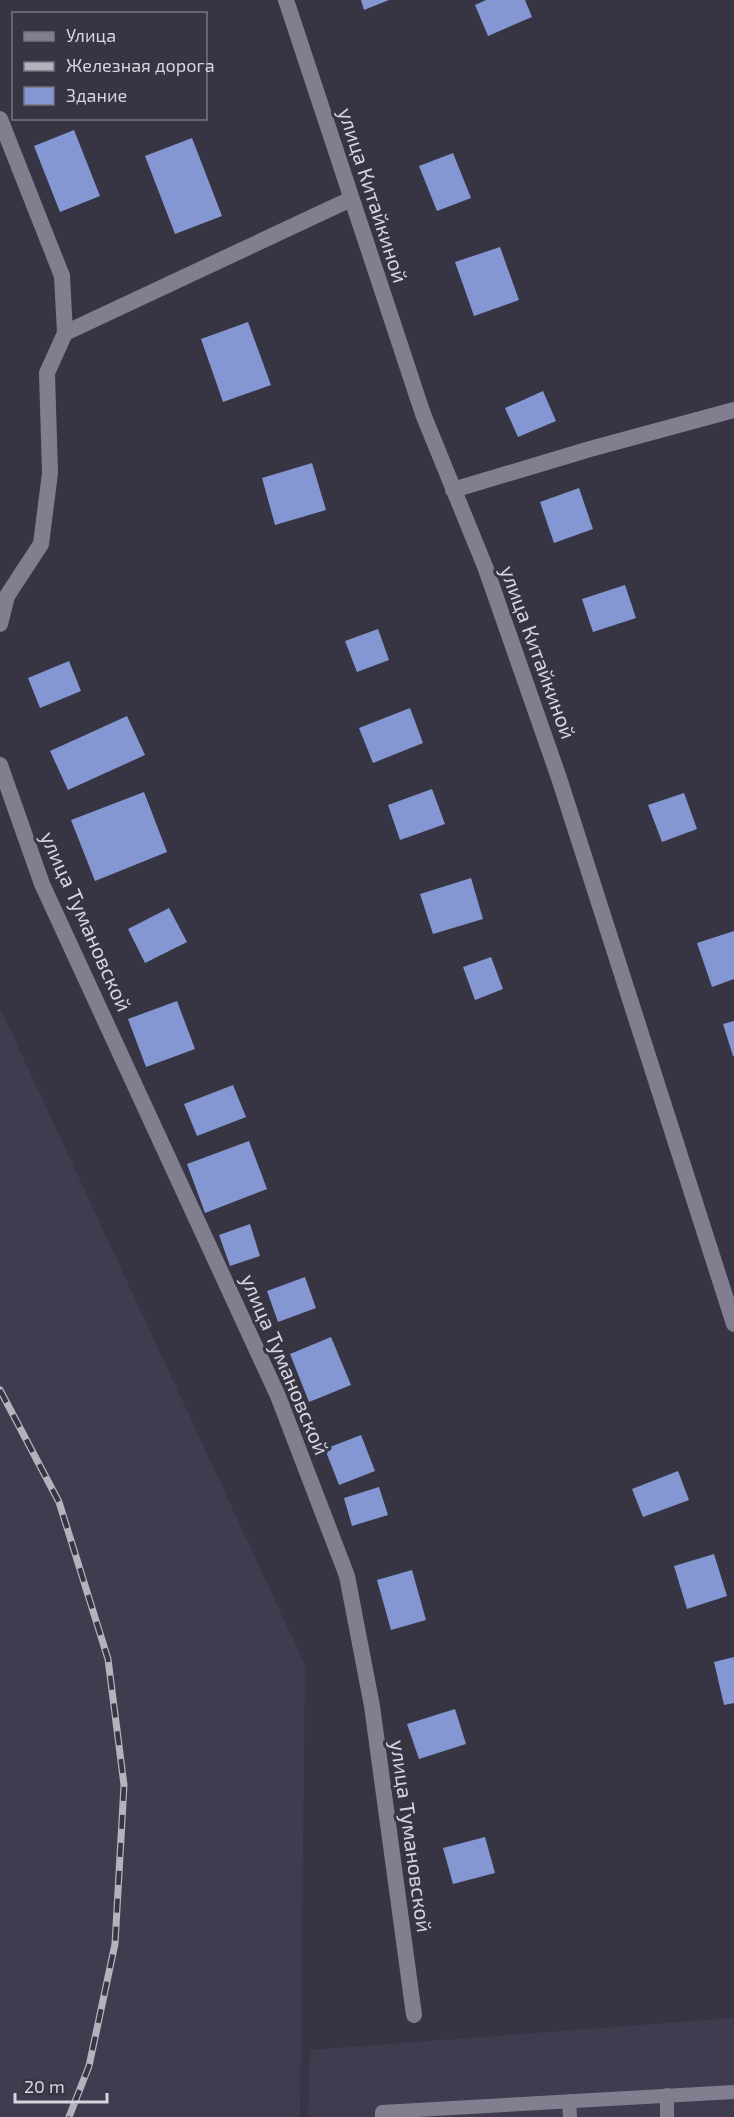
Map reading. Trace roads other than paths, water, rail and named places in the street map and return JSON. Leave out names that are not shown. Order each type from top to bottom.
[{"type":"street","name":"улица Китайкиной","points":[[286,0],[423,414],[486,569],[559,778],[734,1324]]},
{"type":"street","points":[[0,119],[62,276],[65,333],[47,373],[50,473],[41,544],[7,596],[0,624]]},
{"type":"street","points":[[65,333],[351,199]]},
{"type":"street","points":[[453,490],[590,449],[734,410]]},
{"type":"street","name":"улица Тумановской","points":[[0,765],[42,884],[169,1155],[278,1396],[347,1575],[372,1706],[414,2015]]},
{"type":"lane","points":[[382,2117],[382,2112],[481,2112],[569,2101],[734,2092]]},
{"type":"lane","points":[[667,2096],[667,2117]]},
{"type":"lane","points":[[569,2101],[570,2117]]},
{"type":"railway","points":[[0,1390],[59,1502],[108,1659],[124,1785],[115,1944],[89,2066],[69,2117]]}]
